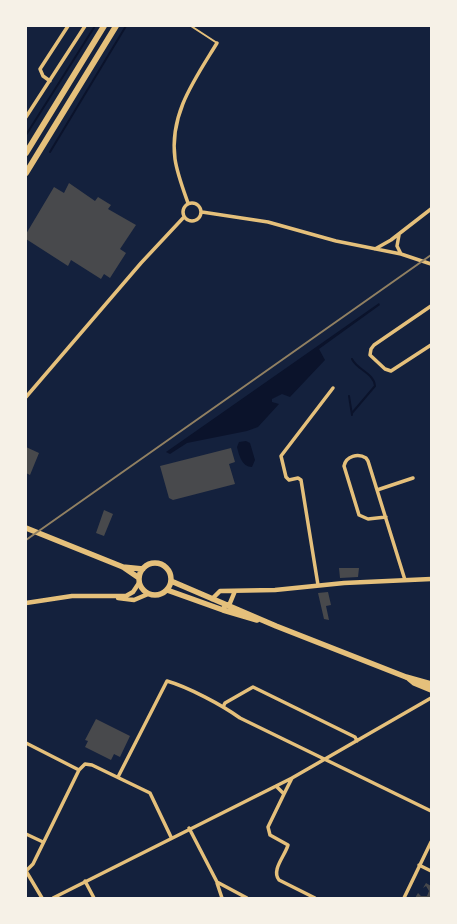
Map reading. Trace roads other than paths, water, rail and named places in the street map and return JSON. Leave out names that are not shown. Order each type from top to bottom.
[{"type":"highway","points":[[26,153],[104,26]]},
{"type":"highway","points":[[26,173],[116,26]]},
{"type":"main road","points":[[28,530],[123,567],[143,569]]},
{"type":"main road","points":[[123,567],[139,581],[148,594],[158,595],[167,590],[171,581],[167,569],[159,564],[149,564],[143,569],[139,581]]},
{"type":"main road","points":[[171,581],[212,599],[225,607]]},
{"type":"main road","points":[[167,590],[225,607],[406,677],[431,684]]},
{"type":"main road","points":[[406,677],[414,683],[431,690]]},
{"type":"street","points":[[50,81],[43,76],[40,69],[68,26]]},
{"type":"street","points":[[26,117],[85,26]]},
{"type":"street","points":[[188,203],[175,160],[174,140],[177,118],[184,97],[217,43]]},
{"type":"street","points":[[188,203],[198,204],[202,212],[200,218],[195,221],[189,221],[184,217],[183,209],[188,203]]},
{"type":"street","points":[[375,249],[399,234],[431,209]]},
{"type":"street","points":[[202,212],[268,222],[336,242],[401,254],[431,264]]},
{"type":"street","points":[[26,397],[130,276],[184,217]]},
{"type":"street","points":[[399,234],[397,246],[401,254]]},
{"type":"street","points":[[431,306],[374,345],[371,349],[370,355],[385,369],[391,371],[431,345]]},
{"type":"street","points":[[318,585],[301,480],[298,478],[289,480],[286,477],[281,456],[333,388]]},
{"type":"street","points":[[386,517],[368,519],[359,515],[344,466],[346,461],[354,455],[366,458],[386,517],[405,580]]},
{"type":"street","points":[[377,490],[413,478]]},
{"type":"street","points":[[212,599],[220,591],[275,590],[318,585],[431,579]]},
{"type":"street","points":[[114,597],[128,595],[139,581]]},
{"type":"street","points":[[225,607],[235,591]]},
{"type":"street","points":[[26,603],[72,596],[114,597],[134,600],[148,594]]},
{"type":"street","points":[[118,777],[167,681],[223,707],[240,718],[431,811]]},
{"type":"street","points":[[223,707],[225,704],[254,687],[356,738],[357,741]]},
{"type":"street","points":[[53,898],[171,837],[292,778],[431,698]]},
{"type":"street","points":[[26,743],[79,770]]},
{"type":"street","points":[[42,898],[26,871],[32,864],[82,765],[89,764],[150,793],[171,837]]},
{"type":"street","points":[[292,778],[268,827],[270,835],[288,845],[276,872],[276,877],[279,880],[315,898]]},
{"type":"street","points":[[276,786],[284,794]]},
{"type":"street","points":[[190,828],[221,892],[222,898]]},
{"type":"street","points":[[26,834],[43,842]]},
{"type":"street","points":[[404,898],[431,842]]},
{"type":"street","points":[[419,865],[431,871]]},
{"type":"street","points":[[85,881],[94,898]]},
{"type":"street","points":[[216,882],[246,898]]},
{"type":"lane","points":[[191,26],[217,43]]},
{"type":"water","points":[[379,303],[380,305],[319,349],[325,360],[290,397],[282,394],[272,399],[272,402],[279,404],[258,427],[247,431],[187,443],[170,454],[166,452]]},
{"type":"water","points":[[246,441],[250,443],[255,460],[252,467],[243,463],[237,447],[239,442]]},
{"type":"waterway","points":[[26,135],[95,26]]},
{"type":"waterway","points":[[50,152],[126,26]]},
{"type":"waterway","points":[[352,359],[354,363],[372,378],[375,386],[352,413]]},
{"type":"waterway","points":[[349,396],[352,415]]},
{"type":"railway","points":[[26,540],[431,255]]}]
